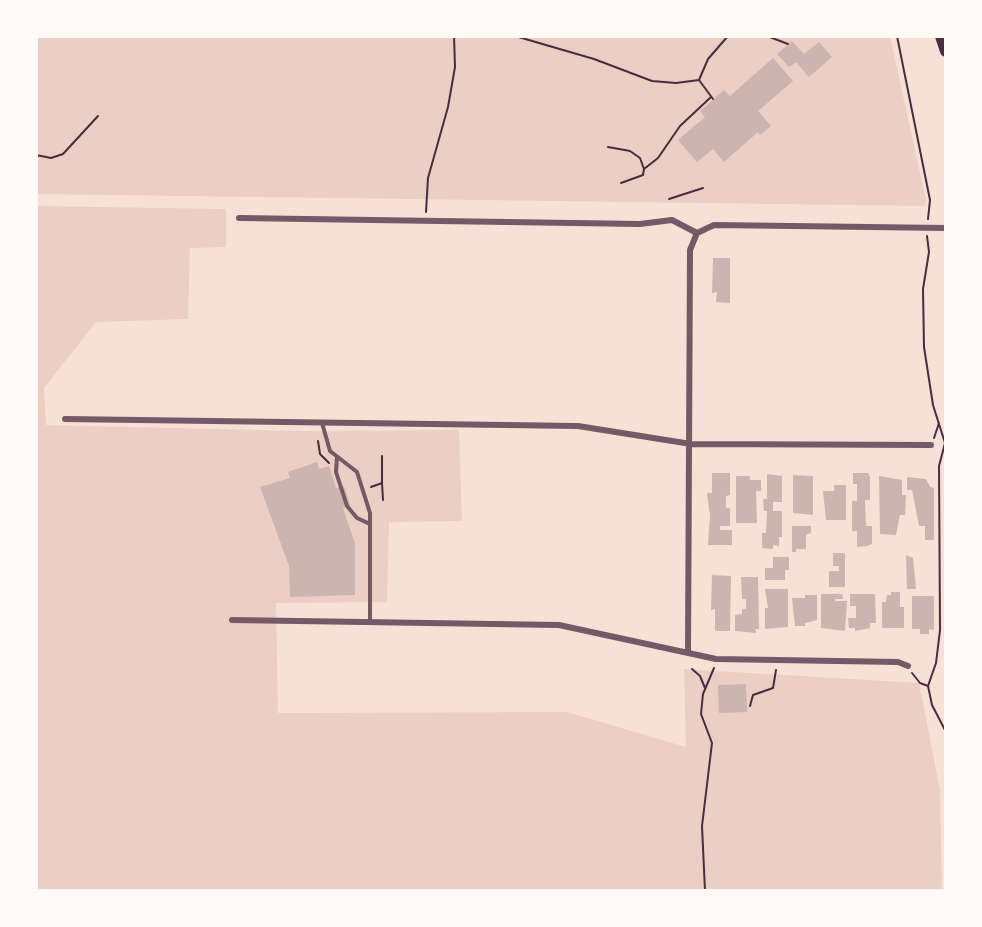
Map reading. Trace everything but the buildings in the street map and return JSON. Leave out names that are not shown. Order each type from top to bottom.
[{"type":"highway","points":[[941,36],[946,51]]},
{"type":"street","points":[[238,218],[640,224],[672,220],[697,233]]},
{"type":"street","points":[[688,653],[691,444],[690,250],[697,233],[714,225],[946,228]]},
{"type":"street","points":[[66,419],[578,426],[691,444],[931,445]]},
{"type":"street","points":[[232,620],[559,625],[716,659],[898,662],[908,666]]},
{"type":"lane","points":[[322,423],[330,451],[357,472],[370,513],[370,621]]},
{"type":"lane","points":[[337,457],[336,472],[347,506],[357,518],[370,524]]},
{"type":"path","points":[[425,221],[428,178],[448,107],[455,67],[454,36]]},
{"type":"path","points":[[515,36],[594,59],[652,81],[676,83],[699,80]]},
{"type":"path","points":[[699,80],[708,59],[728,36]]},
{"type":"path","points":[[767,36],[788,44]]},
{"type":"path","points":[[897,36],[930,200],[927,228],[929,252],[923,289],[924,347],[933,405],[945,443],[939,466],[940,630],[936,663],[928,686],[932,705],[946,732]]},
{"type":"path","points":[[621,183],[642,176],[644,169],[658,158],[680,126],[712,98],[699,80]]},
{"type":"path","points":[[36,155],[51,158],[63,154],[98,116]]},
{"type":"path","points":[[608,147],[630,151],[640,158],[644,169]]},
{"type":"path","points":[[669,199],[703,188]]},
{"type":"path","points":[[931,445],[939,422]]},
{"type":"path","points":[[382,483],[383,500]]},
{"type":"path","points":[[705,891],[702,826],[712,743],[701,714],[705,689],[716,659]]},
{"type":"path","points":[[750,706],[753,695],[773,688],[776,681],[774,661]]},
{"type":"path","points":[[908,666],[920,683],[928,686]]},
{"type":"path","points":[[692,669],[700,676],[705,689]]},
{"type":"path","points":[[940,722],[946,722]]},
{"type":"shaded area","points":[[36,36],[890,36],[926,200],[924,206],[36,194]]},
{"type":"shaded area","points":[[36,206],[226,209],[226,247],[190,248],[188,319],[96,322],[44,388],[46,425],[300,431],[459,430],[462,521],[389,522],[387,602],[276,603],[278,713],[567,712],[686,747],[684,669],[919,683],[940,790],[942,891],[36,891]]}]
